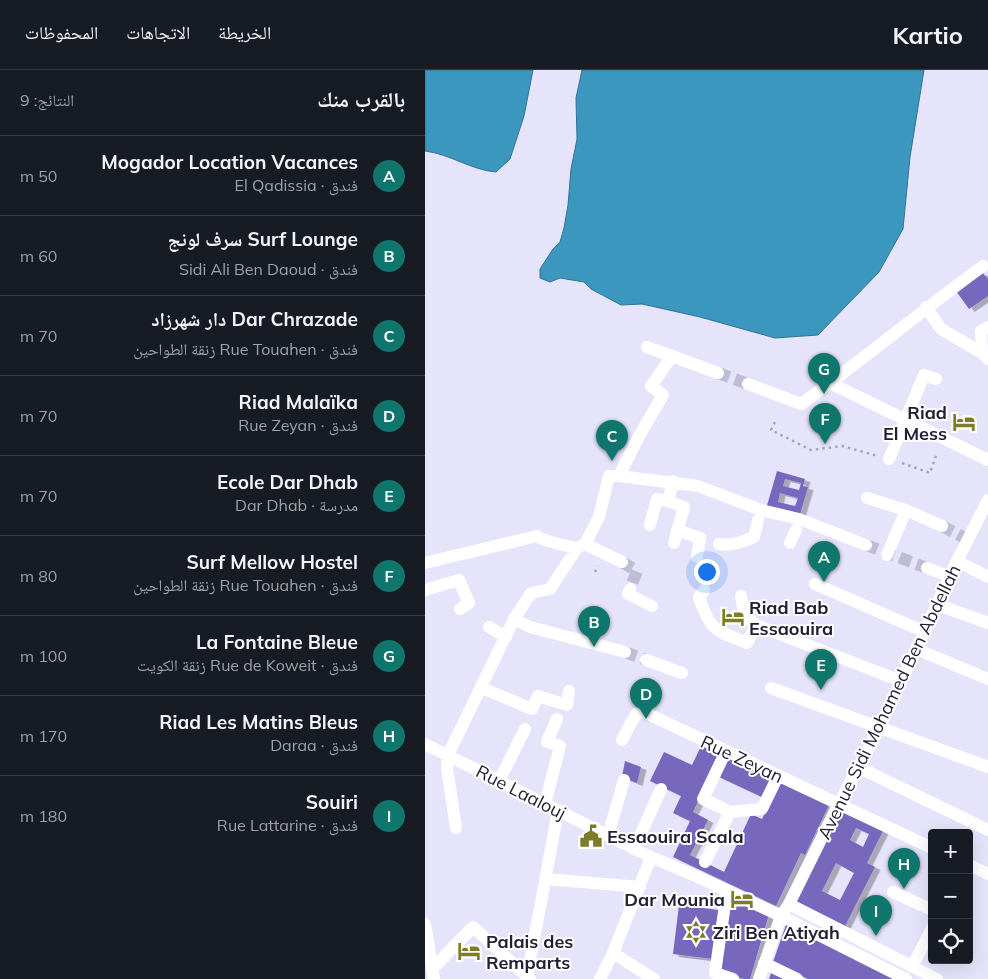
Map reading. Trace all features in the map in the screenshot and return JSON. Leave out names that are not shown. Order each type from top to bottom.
[{"type":"street","points":[[748,384],[801,404],[926,307],[983,266]]},
{"type":"street","points":[[926,307],[941,329],[985,356]]},
{"type":"street","points":[[985,356],[981,331],[988,327]]},
{"type":"street","points":[[647,346],[718,373]]},
{"type":"street","points":[[619,476],[663,395],[651,386],[672,356]]},
{"type":"street","points":[[889,459],[924,375],[936,379]]},
{"type":"street","points":[[830,383],[988,460]]},
{"type":"street","points":[[456,828],[447,768],[448,755],[514,619],[531,593],[550,589],[599,517],[609,476],[673,481],[698,486],[761,510],[799,519],[866,546]]},
{"type":"street","points":[[668,501],[673,481]]},
{"type":"street","points":[[867,498],[906,510],[942,526]]},
{"type":"street","points":[[650,525],[657,499],[684,507],[674,543]]},
{"type":"street","name":"Avenue Sidi Mohamed Ben Abdellah","points":[[759,979],[781,916],[789,904],[858,767],[881,727],[951,577],[965,538],[988,500]]},
{"type":"street","points":[[887,555],[906,510]]},
{"type":"street","points":[[719,544],[727,545],[742,542],[754,536],[758,520]]},
{"type":"street","points":[[677,530],[700,538],[697,557]]},
{"type":"street","points":[[790,543],[796,530]]},
{"type":"street","points":[[425,564],[537,536],[541,540],[581,546],[622,562]]},
{"type":"street","points":[[957,561],[988,577]]},
{"type":"street","points":[[927,568],[951,577]]},
{"type":"street","points":[[425,590],[459,580],[469,602],[461,609]]},
{"type":"street","points":[[815,584],[925,632]]},
{"type":"street","points":[[630,589],[628,594],[652,606]]},
{"type":"street","points":[[704,590],[699,597],[706,617],[716,630],[747,643],[756,625]]},
{"type":"street","points":[[741,596],[744,614],[756,625],[901,681]]},
{"type":"street","points":[[938,605],[988,624]]},
{"type":"street","points":[[514,619],[530,628],[625,652]]},
{"type":"street","points":[[489,627],[506,637]]},
{"type":"street","points":[[916,650],[988,679]]},
{"type":"street","points":[[646,660],[682,673]]},
{"type":"street","points":[[482,688],[533,709],[538,696],[567,705],[569,691]]},
{"type":"street","points":[[771,688],[988,767]]},
{"type":"street","name":"Rue Zeyan","points":[[622,740],[636,714],[646,713],[928,846]]},
{"type":"street","points":[[545,804],[560,746],[547,742],[557,719]]},
{"type":"street","points":[[499,781],[525,729]]},
{"type":"street","name":"Rue Laalouj","points":[[425,744],[633,849],[651,857],[701,870],[727,891],[906,979]]},
{"type":"street","points":[[726,752],[703,798],[729,812],[762,809],[778,776]]},
{"type":"street","points":[[858,767],[988,830]]},
{"type":"street","points":[[608,836],[624,780]]},
{"type":"street","points":[[633,849],[661,789]]},
{"type":"street","points":[[528,978],[558,811]]},
{"type":"street","points":[[701,870],[729,812]]},
{"type":"street","points":[[600,979],[613,953],[651,857]]},
{"type":"street","points":[[973,867],[988,874]]},
{"type":"street","points":[[546,879],[640,888]]},
{"type":"street","points":[[727,891],[715,973],[733,979]]},
{"type":"street","points":[[893,892],[928,908]]},
{"type":"street","points":[[789,904],[937,979]]},
{"type":"street","points":[[425,924],[433,974]]},
{"type":"street","points":[[433,974],[473,927],[528,978]]},
{"type":"street","points":[[912,967],[928,936]]},
{"type":"street","points":[[613,953],[654,979]]},
{"type":"street","points":[[765,963],[797,979]]},
{"type":"path","points":[[775,422],[771,430],[811,450],[842,446],[930,473],[936,456]]},
{"type":"water","points":[[425,70],[533,70],[524,116],[510,159],[496,172],[487,171],[443,155],[425,151]]},
{"type":"water","points":[[582,70],[924,70],[910,157],[903,229],[879,272],[818,335],[775,338],[700,317],[642,304],[621,305],[591,289],[584,282],[560,278],[550,282],[540,278],[540,269],[560,242],[564,228],[571,169],[577,139],[576,98]]},
{"type":"building","points":[[982,272],[988,279],[988,296],[969,309],[956,291]]},
{"type":"building","points":[[777,471],[805,479],[803,486],[808,487],[799,518],[766,509]],"holes":[[[785,479],[801,483],[799,490],[783,486]],[[780,493],[798,498],[795,506],[778,502]]]},
{"type":"building","points":[[702,744],[721,753],[693,812],[708,820],[690,855],[724,872],[751,814],[762,819],[780,781],[829,805],[805,855],[801,853],[776,906],[673,857],[690,821],[673,813],[681,796],[650,781],[664,752],[692,765]]},
{"type":"building","points":[[727,756],[774,778],[764,798],[717,776]]},
{"type":"building","points":[[625,761],[641,767],[637,783],[622,777]]},
{"type":"building","points":[[841,810],[883,831],[867,863],[875,867],[845,926],[795,901]],"holes":[[[856,828],[869,834],[863,847],[850,840]],[[836,863],[854,873],[840,900],[822,891]]]},
{"type":"building","points":[[730,895],[769,914],[750,979],[721,972]]},
{"type":"building","name":"Ziri Ben Atiyah","points":[[679,905],[719,910],[713,959],[673,954]]},
{"type":"building","points":[[787,922],[899,979],[808,979],[773,962]]},
{"type":"building","points":[[771,973],[784,979],[769,979]]},
{"type":"tunnel","points":[[718,373],[748,384]]},
{"type":"tunnel","points":[[942,526],[963,537]]},
{"type":"tunnel","points":[[866,545],[927,568]]},
{"type":"tunnel","points":[[622,562],[637,571],[630,589]]},
{"type":"tunnel","points":[[625,652],[646,660]]},
{"type":"place","name":"La Fontaine Bleue","points":[[824,394]]},
{"type":"place","name":"Riad El Mess","points":[[964,422]]},
{"type":"place","name":"Surf Mellow Hostel","points":[[825,444]]},
{"type":"place","name":"Dar Chrazade دار شهرزاد","points":[[612,461]]},
{"type":"place","name":"Mogador Location Vacances","points":[[824,582]]},
{"type":"place","name":"Riad Bab Essaouira","points":[[733,617]]},
{"type":"place","name":"Surf Lounge سرف لونج","points":[[594,647]]},
{"type":"place","name":"Ecole Dar Dhab","points":[[821,690]]},
{"type":"place","name":"Riad Malaïka","points":[[646,719]]},
{"type":"place","name":"Essaouira Scala","points":[[591,836]]},
{"type":"place","name":"Riad Les Matins Bleus","points":[[904,889]]},
{"type":"place","name":"Dar Mounia","points":[[742,899]]},
{"type":"place","name":"Ziri Ben Atiyah","points":[[696,932]]},
{"type":"place","name":"Souiri","points":[[876,936]]},
{"type":"place","name":"Palais des Remparts","points":[[469,951]]}]
